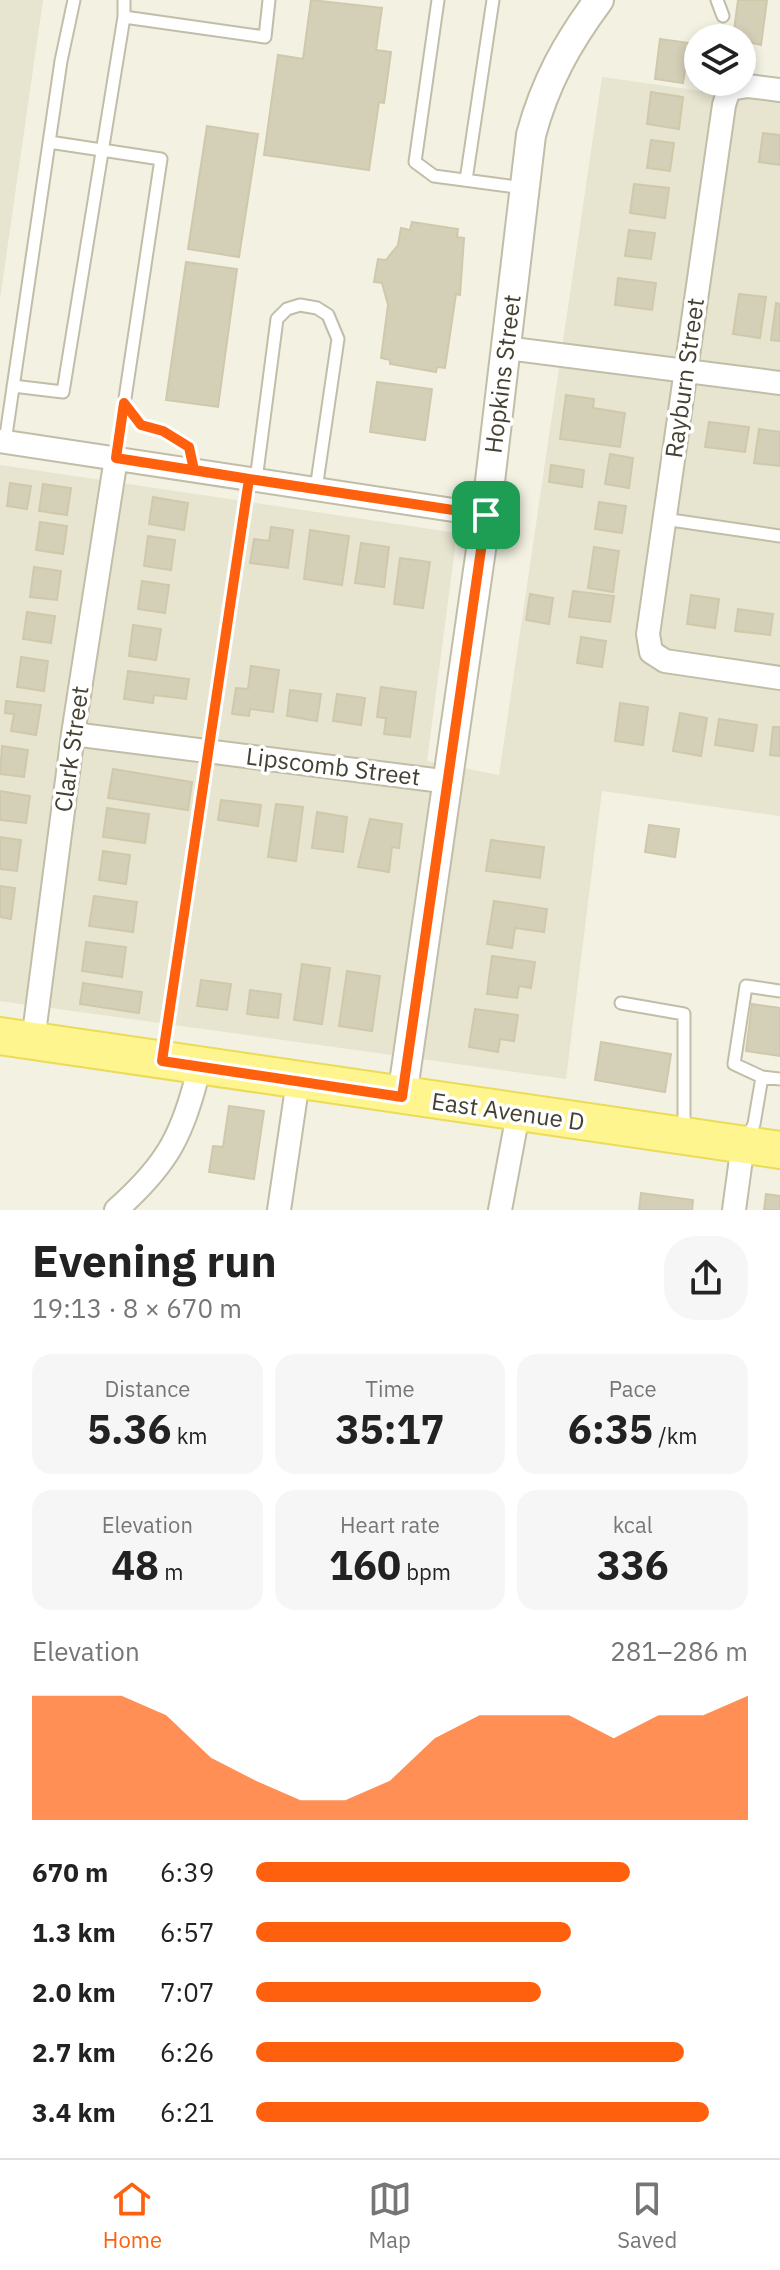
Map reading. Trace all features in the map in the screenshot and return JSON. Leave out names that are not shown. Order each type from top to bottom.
[{"type":"main road","name":"East Avenue D","points":[[16,1039],[780,1150]]},
{"type":"street","name":"Hopkins Street","points":[[402,1097],[450,782],[486,515],[531,135],[548,80],[561,54],[599,0]]},
{"type":"street","name":"Rayburn Street","points":[[780,90],[748,86],[729,89],[724,105],[648,634],[651,652],[665,661],[780,678]]},
{"type":"street","points":[[506,348],[780,383]]},
{"type":"street","points":[[3,441],[486,515]]},
{"type":"street","name":"Clark Street","points":[[16,1039],[73,734],[116,458]]},
{"type":"street","name":"Lipscomb Street","points":[[73,734],[450,782]]},
{"type":"street","points":[[116,1210],[144,1185],[171,1152],[186,1119],[200,1066]]},
{"type":"street","points":[[279,1210],[298,1081]]},
{"type":"street","points":[[500,1210],[518,1114]]},
{"type":"street","points":[[734,1210],[743,1144]]},
{"type":"lane","points":[[3,441],[74,0]]},
{"type":"lane","points":[[13,386],[63,392],[124,17],[124,0]]},
{"type":"lane","points":[[124,17],[265,37],[269,0]]},
{"type":"lane","points":[[438,0],[415,162],[434,176],[524,188]]},
{"type":"lane","points":[[466,180],[493,0]]},
{"type":"lane","points":[[717,0],[723,16]]},
{"type":"lane","points":[[49,142],[161,159],[116,458]]},
{"type":"lane","points":[[162,1061],[207,751],[277,319],[287,309],[309,306],[328,315],[338,339],[316,489]]},
{"type":"lane","points":[[124,403],[141,425],[163,431],[189,447],[194,470]]},
{"type":"lane","points":[[664,519],[780,536]]},
{"type":"lane","points":[[780,991],[746,986],[734,1064],[762,1077],[780,1079]]},
{"type":"lane","points":[[621,1003],[684,1014],[684,1136]]},
{"type":"lane","points":[[743,1144],[754,1124],[762,1077]]},
{"type":"shaded area","points":[[0,0],[43,0],[0,299]]},
{"type":"shaded area","points":[[602,77],[684,89],[684,96],[737,96],[780,102],[780,816],[602,791],[566,1079],[0,1001],[0,465],[457,533],[427,761],[499,775]]},
{"type":"building","points":[[311,0],[382,8],[376,50],[391,52],[384,103],[379,102],[369,170],[264,155],[278,55],[303,59]]},
{"type":"building","points":[[738,0],[767,0],[761,45],[756,44],[756,24],[735,24]]},
{"type":"building","points":[[660,39],[684,42],[683,83],[655,79]]},
{"type":"building","points":[[651,92],[683,97],[679,129],[647,124]]},
{"type":"building","points":[[207,126],[258,134],[239,257],[188,249]]},
{"type":"building","points":[[763,133],[780,135],[780,165],[759,162]]},
{"type":"building","points":[[651,140],[674,143],[670,171],[647,168]]},
{"type":"building","points":[[634,184],[669,188],[665,218],[630,213]]},
{"type":"building","points":[[412,222],[458,229],[457,237],[464,238],[460,295],[456,294],[445,368],[437,367],[436,372],[390,364],[390,360],[381,358],[388,305],[382,283],[374,282],[378,259],[386,260],[398,245],[401,228],[410,230]]},
{"type":"building","points":[[629,230],[655,233],[651,259],[625,256]]},
{"type":"building","points":[[186,262],[237,269],[218,407],[166,400]]},
{"type":"building","points":[[618,278],[656,283],[652,310],[615,305]]},
{"type":"building","points":[[739,294],[766,297],[760,338],[733,334]]},
{"type":"building","points":[[776,303],[780,304],[780,341],[771,340]]},
{"type":"building","points":[[377,382],[432,389],[425,440],[370,432]]},
{"type":"building","points":[[566,395],[594,399],[593,408],[625,413],[620,447],[560,439]]},
{"type":"building","points":[[709,422],[749,427],[745,452],[705,447]]},
{"type":"building","points":[[759,429],[780,432],[780,466],[754,463]]},
{"type":"building","points":[[610,454],[633,458],[629,488],[605,484]]},
{"type":"building","points":[[551,465],[584,470],[582,487],[549,482]]},
{"type":"building","points":[[10,483],[31,486],[27,509],[7,506]]},
{"type":"building","points":[[43,484],[71,488],[67,515],[39,511]]},
{"type":"building","points":[[153,497],[188,503],[184,530],[149,524]]},
{"type":"building","points":[[599,502],[626,506],[622,533],[595,529]]},
{"type":"building","points":[[40,522],[67,526],[63,554],[36,550]]},
{"type":"building","points":[[271,527],[293,530],[288,568],[250,563],[254,539],[269,541]]},
{"type":"building","points":[[310,530],[349,536],[342,585],[304,579]]},
{"type":"building","points":[[148,536],[175,540],[171,570],[144,566]]},
{"type":"building","points":[[361,543],[389,547],[384,587],[355,583]]},
{"type":"building","points":[[594,547],[619,551],[613,592],[588,588]]},
{"type":"building","points":[[400,558],[430,562],[423,608],[394,604]]},
{"type":"building","points":[[34,567],[61,571],[57,600],[30,597]]},
{"type":"building","points":[[142,581],[169,585],[165,613],[138,609]]},
{"type":"building","points":[[573,591],[614,596],[610,622],[569,617]]},
{"type":"building","points":[[530,594],[553,598],[549,624],[526,620]]},
{"type":"building","points":[[691,595],[719,599],[715,628],[687,624]]},
{"type":"building","points":[[738,609],[773,614],[770,635],[735,631]]},
{"type":"building","points":[[27,612],[55,616],[51,643],[23,639]]},
{"type":"building","points":[[133,625],[161,629],[156,660],[129,656]]},
{"type":"building","points":[[581,637],[606,641],[602,667],[577,663]]},
{"type":"building","points":[[21,657],[48,661],[44,691],[17,687]]},
{"type":"building","points":[[251,666],[279,670],[273,712],[250,709],[249,716],[232,714],[236,688],[248,689]]},
{"type":"building","points":[[128,671],[189,679],[186,699],[154,695],[153,703],[124,699]]},
{"type":"building","points":[[381,687],[416,692],[410,737],[384,734],[386,718],[377,717]]},
{"type":"building","points":[[290,690],[321,694],[317,721],[287,716]]},
{"type":"building","points":[[337,694],[365,698],[361,725],[333,721]]},
{"type":"building","points":[[6,701],[41,705],[36,735],[11,731],[14,714],[5,713]]},
{"type":"building","points":[[620,703],[648,707],[643,745],[615,741]]},
{"type":"building","points":[[680,713],[707,718],[701,756],[673,751]]},
{"type":"building","points":[[719,719],[757,725],[753,751],[715,745]]},
{"type":"building","points":[[773,727],[780,727],[780,756],[770,755]]},
{"type":"building","points":[[2,746],[28,750],[24,777],[0,774]]},
{"type":"building","points":[[113,769],[192,782],[188,810],[108,798]]},
{"type":"building","points":[[0,791],[30,796],[26,823],[0,820]]},
{"type":"building","points":[[221,800],[261,805],[258,826],[218,820]]},
{"type":"building","points":[[276,804],[303,807],[296,861],[268,857]]},
{"type":"building","points":[[107,808],[149,814],[145,843],[103,837]]},
{"type":"building","points":[[317,812],[347,817],[343,852],[312,848]]},
{"type":"building","points":[[370,819],[402,824],[399,848],[392,847],[389,872],[358,867]]},
{"type":"building","points":[[649,825],[679,829],[675,857],[645,852]]},
{"type":"building","points":[[0,837],[21,840],[17,871],[0,869]]},
{"type":"building","points":[[491,840],[544,847],[540,878],[486,871]]},
{"type":"building","points":[[103,851],[130,855],[126,884],[99,880]]},
{"type":"building","points":[[0,886],[15,888],[11,919],[0,917]]},
{"type":"building","points":[[94,896],[137,902],[133,932],[89,926]]},
{"type":"building","points":[[494,901],[547,909],[544,932],[515,928],[512,948],[487,944]]},
{"type":"building","points":[[86,942],[126,947],[122,977],[82,971]]},
{"type":"building","points":[[492,956],[535,962],[531,988],[519,986],[517,998],[487,994]]},
{"type":"building","points":[[302,964],[330,968],[322,1024],[294,1020]]},
{"type":"building","points":[[347,971],[380,976],[372,1031],[339,1026]]},
{"type":"building","points":[[201,980],[231,984],[227,1010],[197,1006]]},
{"type":"building","points":[[83,983],[142,992],[139,1013],[80,1004]]},
{"type":"building","points":[[250,990],[281,994],[278,1018],[247,1014]]},
{"type":"building","points":[[752,1004],[780,1008],[780,1056],[746,1051]]},
{"type":"building","points":[[475,1009],[518,1015],[514,1041],[500,1039],[498,1052],[469,1047]]},
{"type":"building","points":[[601,1042],[671,1054],[665,1092],[595,1080]]},
{"type":"building","points":[[229,1106],[264,1111],[254,1179],[209,1172],[213,1146],[223,1147]]},
{"type":"building","points":[[641,1193],[693,1200],[692,1210],[639,1210]]},
{"type":"building","points":[[766,1194],[780,1196],[780,1210],[764,1210]]},
{"type":"route","points":[[486,515],[249,479],[116,458],[124,403],[141,425],[163,431],[189,447],[194,470],[249,479],[162,1061],[402,1097],[450,782],[486,515]]}]
